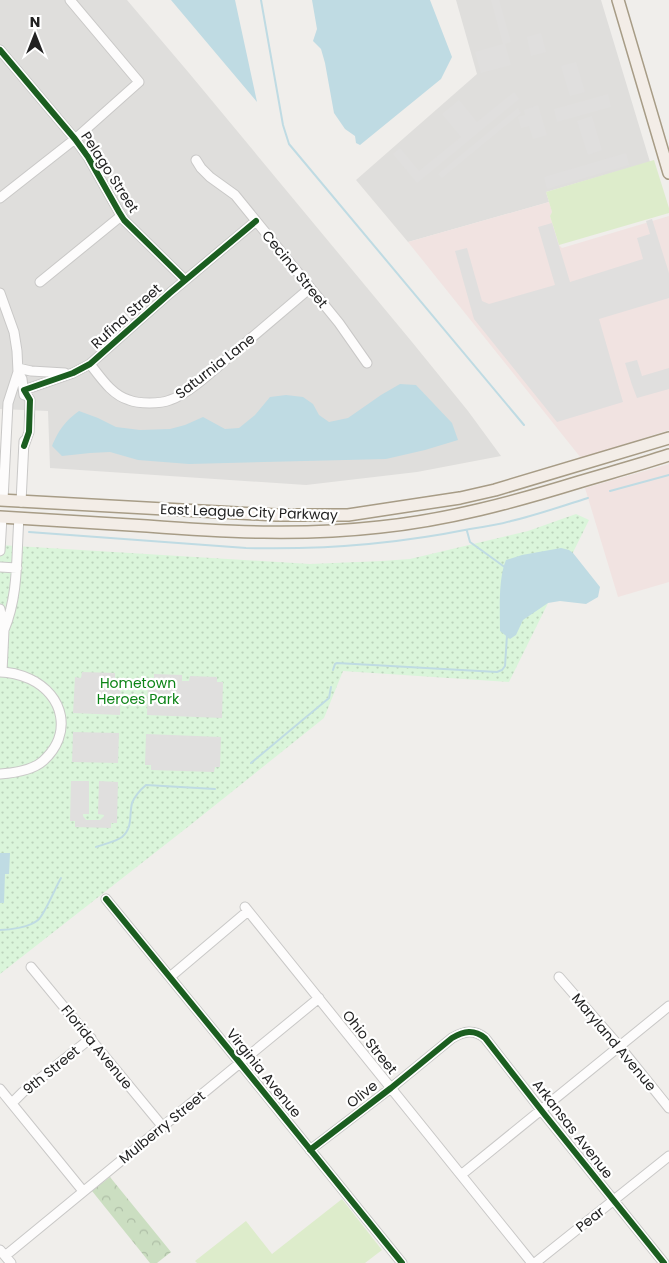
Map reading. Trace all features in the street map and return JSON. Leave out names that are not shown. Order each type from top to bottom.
[{"type":"main road","points":[[618,0],[669,173]]},
{"type":"main road","name":"East League City Parkway","points":[[1,500],[266,515],[348,515],[450,500],[486,492],[669,438]]},
{"type":"main road","name":"East League City Parkway","points":[[1,517],[249,532],[296,533],[382,527],[434,519],[521,500],[668,456]]},
{"type":"main road","points":[[1,500],[1,517]]},
{"type":"main road","points":[[19,518],[21,502]]},
{"type":"street","points":[[2,193],[75,139],[139,82],[70,0]]},
{"type":"street","name":"Pelago Street","points":[[0,50],[75,139],[88,157],[122,216],[185,280]]},
{"type":"street","name":"Cecina Street","points":[[196,160],[210,177],[234,195],[256,221],[339,323],[366,363]]},
{"type":"street","points":[[40,282],[122,216]]},
{"type":"street","name":"Rufina Street","points":[[24,390],[72,373],[90,364],[185,280],[256,221]]},
{"type":"street","name":"Saturnia Lane","points":[[90,364],[110,388],[122,397],[141,403],[170,401],[213,371],[310,288]]},
{"type":"street","points":[[0,293],[14,332],[18,370],[8,403],[1,500]]},
{"type":"street","points":[[18,370],[24,390],[25,409],[21,502]]},
{"type":"street","name":"Rufina Street","points":[[18,370],[72,373]]},
{"type":"street","points":[[0,552],[1,517]]},
{"type":"street","points":[[4,630],[10,617],[14,600],[19,518]]},
{"type":"street","points":[[0,567],[16,568]]},
{"type":"street","points":[[0,609],[4,630],[1,672],[28,678],[45,689],[53,698],[62,722],[56,743],[43,761],[23,770],[0,774]]},
{"type":"street","name":"Virginia Avenue","points":[[106,899],[402,1263]]},
{"type":"street","name":"Ohio Street","points":[[170,977],[247,909],[533,1263]]},
{"type":"street","name":"Florida Avenue","points":[[31,967],[163,1127]]},
{"type":"street","name":"Maryland Avenue","points":[[558,977],[620,1047],[669,1108]]},
{"type":"street","name":"Mulberry Street","points":[[5,1256],[319,998]]},
{"type":"street","points":[[461,1175],[669,1006]]},
{"type":"street","name":"Arkansas Avenue","points":[[452,1038],[468,1031],[482,1035],[664,1263]]},
{"type":"street","name":"9th Street","points":[[12,1103],[23,1092],[91,1038]]},
{"type":"street","name":"Olive","points":[[310,1150],[452,1038]]},
{"type":"street","points":[[0,1089],[83,1191]]},
{"type":"street","name":"Pear","points":[[533,1263],[669,1156]]},
{"type":"shaded area","points":[[0,0],[127,0],[412,342],[468,411],[501,456],[417,472],[306,485],[50,468],[48,411],[0,409]]},
{"type":"shaded area","points":[[456,0],[601,0],[650,162],[546,192],[549,202],[408,242],[356,180],[477,74]]},
{"type":"shaded area","points":[[491,0],[499,0],[511,42],[505,44],[511,65],[481,73],[475,52],[503,44]]},
{"type":"shaded area","points":[[541,33],[546,52],[531,56],[527,37]]},
{"type":"shaded area","points":[[576,62],[585,92],[570,96],[561,66]]},
{"type":"shaded area","points":[[514,92],[519,99],[417,183],[393,154],[400,148],[419,171],[461,137],[442,114],[459,100],[477,122]]},
{"type":"shaded area","points":[[608,94],[611,107],[557,122],[554,109]]},
{"type":"shaded area","points":[[538,105],[547,135],[533,139],[529,126],[521,128],[518,117],[525,115],[524,110]]},
{"type":"shaded area","points":[[518,108],[521,113],[442,178],[438,174]]},
{"type":"shaded area","points":[[592,116],[602,150],[588,155],[577,121]]},
{"type":"shaded area","points":[[626,153],[629,165],[547,189],[544,177]]},
{"type":"shaded area","points":[[549,202],[552,212],[550,216],[559,245],[562,248],[669,216],[669,430],[581,458],[408,242]]},
{"type":"shaded area","points":[[652,219],[669,273],[669,298],[599,319],[623,402],[557,422],[474,319],[455,251],[467,248],[482,301],[489,304],[555,285],[538,227],[552,223],[570,282],[643,259],[637,238],[650,234],[646,221]]},
{"type":"shaded area","points":[[637,360],[642,376],[669,368],[669,389],[637,398],[625,363]]},
{"type":"shaded area","points":[[669,464],[669,582],[618,597],[585,488]]},
{"type":"shaded area","points":[[82,672],[115,673],[115,679],[121,679],[120,715],[73,713],[75,677],[81,678]]},
{"type":"shaded area","points":[[154,674],[182,675],[182,681],[189,681],[190,676],[217,677],[217,682],[223,682],[222,718],[147,715],[148,680],[154,680]]},
{"type":"shaded area","points":[[73,732],[119,733],[118,763],[72,762]]},
{"type":"shaded area","points":[[146,734],[221,737],[220,767],[215,767],[214,772],[151,770],[151,765],[145,765]]},
{"type":"shaded area","points":[[71,781],[89,781],[89,814],[83,814],[86,820],[100,820],[104,816],[98,814],[99,781],[118,782],[117,823],[111,823],[111,828],[75,827],[75,821],[70,821]]},
{"type":"green space","points":[[654,160],[669,213],[559,245],[550,216],[552,212],[546,192]]},
{"type":"green space","name":"Hometown Heroes Park","points":[[576,514],[589,520],[509,682],[343,671],[324,718],[0,974],[0,545],[310,564],[382,561],[410,559],[528,531]]},
{"type":"green space","points":[[110,1177],[171,1252],[157,1263],[150,1263],[92,1191]]},
{"type":"green space","points":[[342,1199],[382,1250],[365,1263],[197,1263],[195,1261],[246,1221],[272,1254]]},
{"type":"water","points":[[171,0],[235,0],[257,102]]},
{"type":"water","points":[[312,0],[430,0],[452,57],[441,79],[360,145],[356,143],[355,136],[345,129],[334,113],[321,49],[313,41],[317,29]]},
{"type":"water","points":[[400,384],[416,385],[452,423],[458,440],[386,459],[189,464],[138,460],[110,452],[62,456],[52,446],[57,435],[69,419],[79,411],[116,427],[140,430],[170,429],[203,417],[225,429],[239,428],[255,415],[270,397],[286,395],[303,397],[313,404],[319,415],[329,422],[348,418]]},
{"type":"water","points":[[561,548],[573,553],[600,587],[598,597],[586,604],[560,601],[548,603],[523,620],[516,635],[510,639],[500,631],[501,586],[506,560]]},
{"type":"water","points":[[0,853],[10,853],[9,874],[5,874],[4,903],[0,903]]},
{"type":"waterway","points":[[261,0],[283,125],[289,144],[524,425]]},
{"type":"waterway","points":[[610,491],[669,475]]},
{"type":"waterway","points":[[29,532],[246,548],[331,547],[414,539],[491,526],[588,498]]},
{"type":"waterway","points":[[467,531],[470,542],[506,568]]},
{"type":"waterway","points":[[333,670],[337,663],[497,672],[505,666],[507,635]]},
{"type":"waterway","points":[[251,763],[329,698],[331,687]]},
{"type":"waterway","points":[[96,847],[122,837],[128,830],[132,803],[146,785],[215,789]]},
{"type":"waterway","points":[[0,930],[14,929],[38,920],[47,907],[61,878]]},
{"type":"cycle path","points":[[0,50],[75,139],[88,157],[124,220],[185,280]]},
{"type":"cycle path","points":[[24,446],[29,432],[30,400],[24,390],[73,373],[90,364],[170,293],[256,221]]},
{"type":"cycle path","points":[[106,899],[402,1263]]},
{"type":"cycle path","points":[[310,1150],[452,1038],[465,1033],[477,1033],[485,1038],[664,1263]]}]
